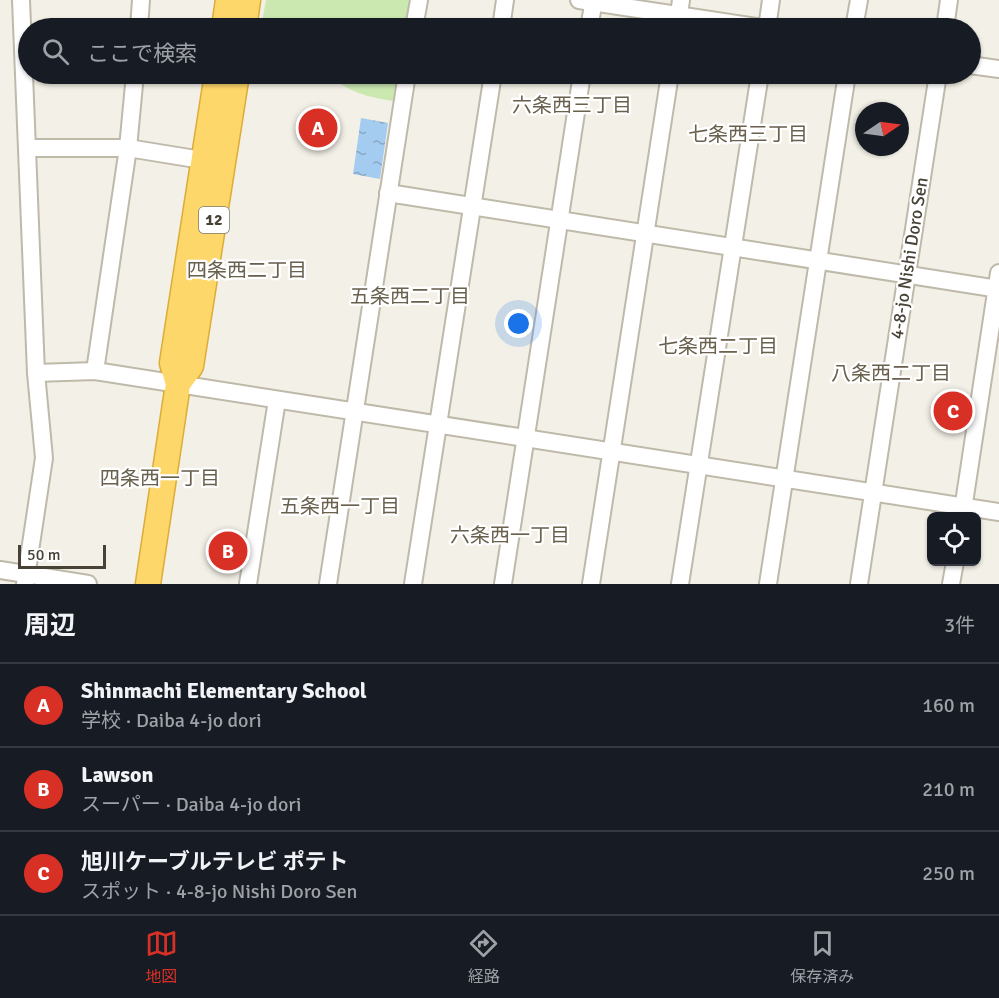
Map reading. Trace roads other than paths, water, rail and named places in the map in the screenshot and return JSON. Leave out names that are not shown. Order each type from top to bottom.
[{"type":"highway","points":[[225,18],[228,0]]},
{"type":"highway","points":[[245,18],[248,0]]},
{"type":"highway","name":"12","points":[[213,162],[217,84]]},
{"type":"highway","name":"12","points":[[148,584],[178,384],[172,363],[213,162],[234,84]]},
{"type":"street","points":[[21,0],[22,18]]},
{"type":"street","points":[[140,18],[141,0]]},
{"type":"street","points":[[416,18],[419,0]]},
{"type":"street","points":[[502,18],[505,0]]},
{"type":"street","points":[[767,18],[771,0]]},
{"type":"street","points":[[856,18],[859,0]]},
{"type":"street","points":[[946,18],[949,0]]},
{"type":"street","points":[[589,18],[589,1],[699,18]]},
{"type":"street","points":[[981,67],[999,69]]},
{"type":"street","points":[[24,84],[36,373],[44,458],[26,579]]},
{"type":"street","points":[[95,371],[128,148],[134,84]]},
{"type":"street","points":[[328,584],[405,84]]},
{"type":"street","points":[[413,584],[491,84]]},
{"type":"street","points":[[503,584],[580,84]]},
{"type":"street","points":[[591,584],[668,84]]},
{"type":"street","points":[[680,584],[758,84]]},
{"type":"street","points":[[768,584],[846,84]]},
{"type":"street","name":"4-8-jo Nishi Doro Sen","points":[[859,584],[936,84]]},
{"type":"street","points":[[27,148],[128,148],[213,162]]},
{"type":"street","points":[[36,373],[95,371],[873,493],[963,512],[998,284],[907,275],[388,193]]},
{"type":"street","points":[[248,584],[277,400]]},
{"type":"street","points":[[981,512],[999,512]]},
{"type":"street","points":[[951,584],[954,566]]},
{"type":"street","points":[[0,570],[26,579],[87,584]]},
{"type":"water","points":[[361,118],[388,123],[380,179],[353,174]]},
{"type":"place","name":"Shinmachi Elementary School","points":[[318,128]]},
{"type":"place","name":"旭川ケーブルテレビ ポテト","points":[[953,411]]},
{"type":"place","name":"Lawson","points":[[228,551]]},
{"type":"district","name":"六条西三丁目","points":[[572,105]]},
{"type":"district","name":"七条西三丁目","points":[[748,134]]},
{"type":"district","name":"四条西二丁目","points":[[247,270]]},
{"type":"district","name":"五条西二丁目","points":[[410,296]]},
{"type":"district","name":"七条西二丁目","points":[[718,346]]},
{"type":"district","name":"八条西二丁目","points":[[891,373]]},
{"type":"district","name":"四条西一丁目","points":[[160,478]]},
{"type":"district","name":"五条西一丁目","points":[[340,506]]},
{"type":"district","name":"六条西一丁目","points":[[510,535]]}]
